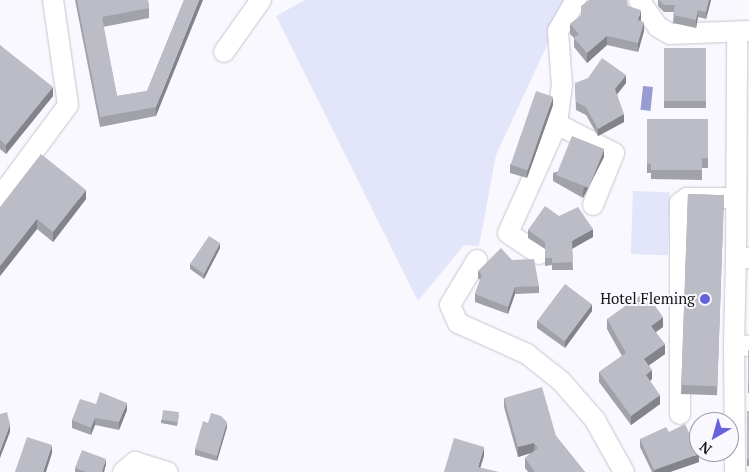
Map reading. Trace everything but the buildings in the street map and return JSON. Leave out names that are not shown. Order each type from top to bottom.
[{"type":"street","points":[[0,197],[68,105],[53,0]]},
{"type":"street","points":[[224,52],[261,0]]},
{"type":"street","points":[[539,254],[508,233],[558,124],[562,86],[558,31],[576,0]]},
{"type":"street","points":[[639,0],[658,27],[670,34],[743,32],[736,198],[742,257],[742,345],[735,472]]},
{"type":"street","points":[[558,124],[614,153],[593,205]]},
{"type":"street","points":[[680,414],[680,203],[687,198],[736,198]]},
{"type":"street","points":[[477,260],[450,305],[458,324],[527,354],[561,381],[595,420],[624,472]]},
{"type":"street","points":[[123,472],[135,462],[168,472]]},
{"type":"shaded area","points":[[305,0],[568,0],[496,155],[479,246],[464,245],[418,301],[276,16]]},
{"type":"shaded area","points":[[633,191],[670,192],[668,255],[631,254]]},
{"type":"water","points":[[643,86],[653,87],[650,111],[640,110]]},
{"type":"place","name":"Hotel Fleming","points":[[705,299]]}]
